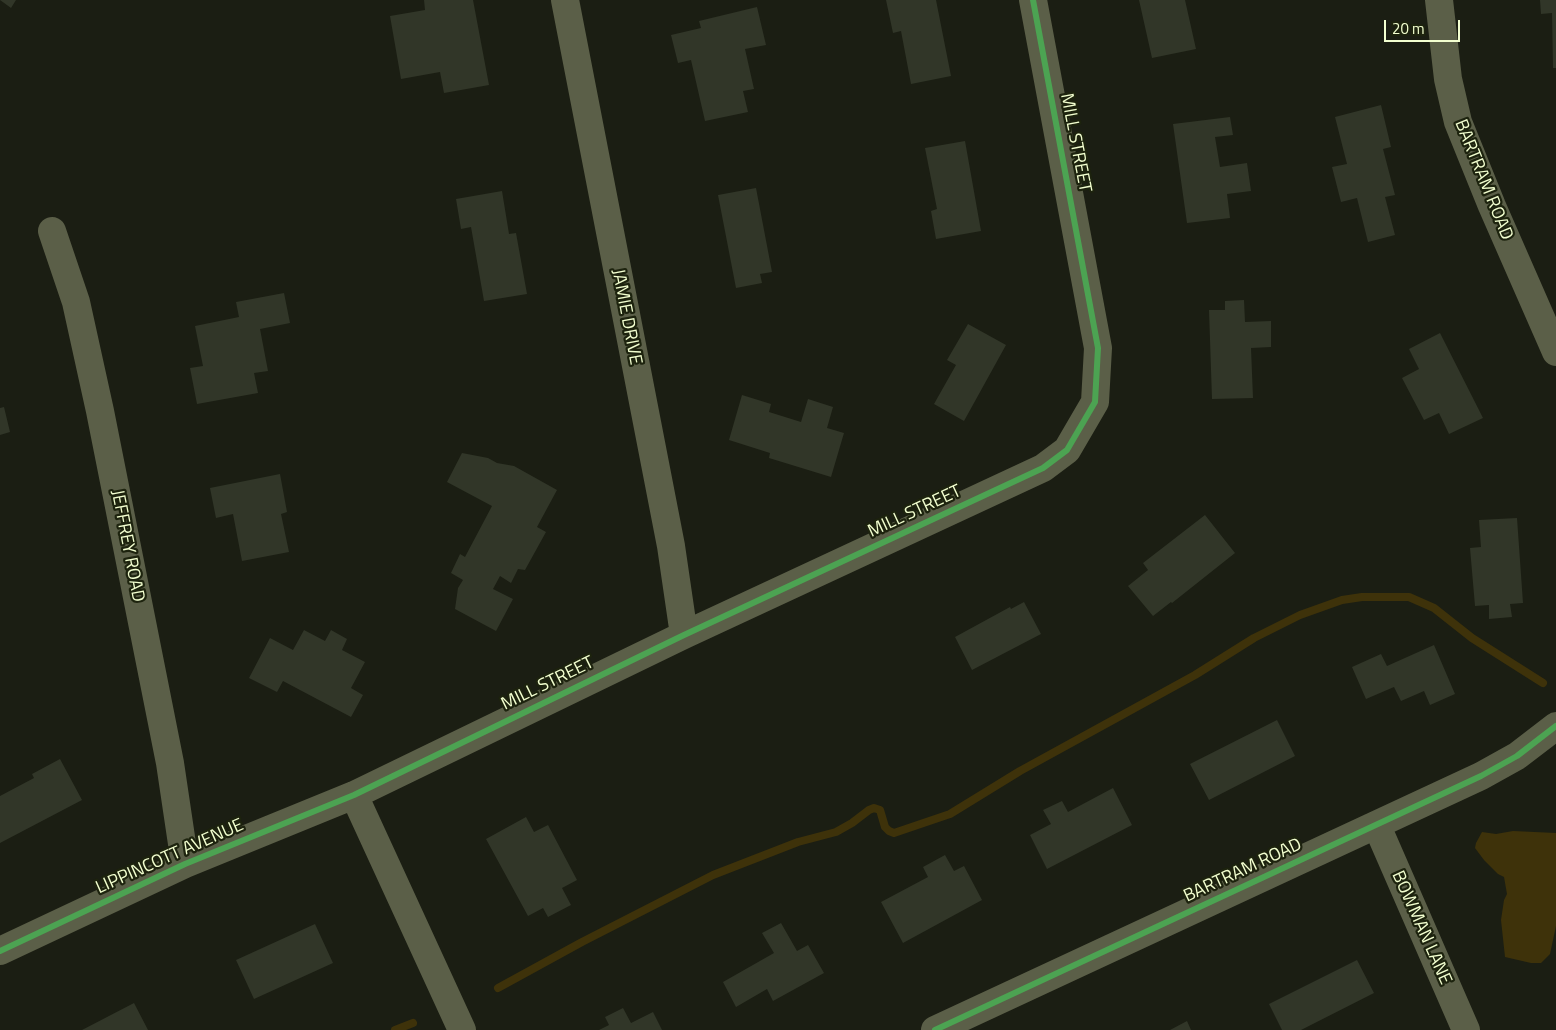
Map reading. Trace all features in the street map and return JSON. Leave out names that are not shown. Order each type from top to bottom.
[{"type":"street","name":"JAMIE DRIVE","points":[[565,0],[671,546],[684,636]]},
{"type":"street","name":"MILL STREET","points":[[354,794],[684,636],[1043,468],[1067,450],[1094,402],[1098,348],[1033,0]]},
{"type":"street","name":"BARTRAM ROAD","points":[[1439,0],[1448,79],[1458,122],[1492,206],[1556,352]]},
{"type":"street","name":"JEFFREY ROAD","points":[[52,231],[76,302],[100,411],[170,763],[185,864]]},
{"type":"street","name":"BARTRAM ROAD","points":[[935,1030],[1481,776],[1510,760],[1556,726]]},
{"type":"street","name":"LIPPINCOTT AVENUE","points":[[0,950],[185,864],[354,794]]},
{"type":"street","points":[[354,794],[462,1030]]},
{"type":"street","name":"BOWMAN LANE","points":[[1377,826],[1466,1030]]},
{"type":"shaded area","points":[[1513,831],[1556,833],[1556,926],[1550,954],[1541,963],[1531,963],[1505,957],[1501,920],[1504,900],[1507,894],[1504,877],[1498,874],[1484,860],[1475,848],[1482,832],[1496,834]]},
{"type":"building","points":[[0,0],[16,0],[11,8]]},
{"type":"building","points":[[424,0],[473,0],[489,85],[444,93],[440,72],[401,79],[390,16],[425,10]]},
{"type":"building","points":[[886,0],[936,0],[951,76],[911,84],[901,31],[893,33]]},
{"type":"building","points":[[1139,0],[1185,0],[1196,49],[1152,58]]},
{"type":"building","points":[[1540,0],[1556,0],[1556,68],[1553,68],[1552,13],[1541,14]]},
{"type":"building","points":[[757,7],[766,45],[745,49],[754,89],[743,91],[748,112],[705,121],[691,60],[678,63],[671,35],[701,28],[699,21]]},
{"type":"building","points":[[1381,105],[1391,147],[1383,149],[1395,195],[1385,197],[1395,235],[1368,242],[1357,198],[1341,202],[1332,167],[1347,164],[1335,117]]},
{"type":"building","points":[[1230,117],[1233,135],[1215,137],[1220,167],[1247,163],[1251,191],[1227,194],[1230,218],[1187,223],[1173,124]]},
{"type":"building","points":[[965,141],[981,231],[936,239],[931,211],[937,209],[925,148]]},
{"type":"building","points":[[756,188],[772,272],[760,274],[762,283],[736,288],[718,195]]},
{"type":"building","points":[[502,191],[509,234],[516,233],[527,294],[484,301],[471,227],[461,229],[456,199]]},
{"type":"building","points":[[284,293],[290,323],[260,329],[268,371],[254,373],[258,393],[197,404],[190,368],[203,366],[195,326],[239,317],[236,302]]},
{"type":"building","points":[[1244,300],[1245,322],[1271,321],[1271,347],[1251,348],[1253,398],[1212,399],[1209,310],[1225,310],[1225,301]]},
{"type":"building","points":[[968,324],[1006,345],[964,421],[934,404],[956,365],[947,360]]},
{"type":"building","points":[[1440,333],[1483,418],[1449,434],[1439,413],[1424,420],[1402,378],[1419,369],[1409,349]]},
{"type":"building","points":[[742,395],[771,404],[769,412],[801,422],[808,399],[833,407],[827,428],[844,433],[831,477],[769,458],[770,453],[729,440]]},
{"type":"building","points":[[4,407],[10,432],[0,435],[0,408]]},
{"type":"building","points":[[462,453],[514,466],[557,490],[537,527],[546,532],[525,570],[518,569],[511,583],[500,576],[493,589],[513,599],[496,631],[455,609],[458,588],[463,580],[451,573],[460,554],[465,557],[492,506],[447,482]]},
{"type":"building","points":[[280,474],[287,512],[281,514],[289,552],[242,561],[233,514],[216,518],[210,488]]},
{"type":"building","points":[[1205,515],[1235,553],[1153,616],[1128,586],[1148,570],[1143,563]]},
{"type":"building","points":[[1517,518],[1523,603],[1510,604],[1512,617],[1489,619],[1489,605],[1475,606],[1470,548],[1481,547],[1479,520]]},
{"type":"building","points":[[1024,602],[1041,634],[972,670],[955,637],[1010,607],[1011,609]]},
{"type":"building","points":[[304,630],[325,641],[331,630],[347,639],[342,650],[365,662],[351,688],[363,695],[351,717],[283,681],[277,692],[249,678],[270,638],[293,650]]},
{"type":"building","points":[[1434,645],[1455,694],[1430,705],[1424,691],[1401,701],[1394,687],[1366,699],[1352,667],[1381,654],[1387,666]]},
{"type":"building","points":[[1277,720],[1295,756],[1209,800],[1190,764]]},
{"type":"building","points":[[60,759],[82,800],[0,843],[0,796],[34,778],[32,774]]},
{"type":"building","points":[[1113,788],[1132,825],[1047,869],[1030,835],[1051,824],[1043,810],[1062,801],[1068,812]]},
{"type":"building","points":[[526,817],[534,832],[548,825],[577,880],[562,888],[571,905],[548,917],[543,908],[528,916],[486,839]]},
{"type":"building","points":[[945,855],[954,871],[964,866],[982,900],[903,943],[881,902],[928,877],[923,867]]},
{"type":"building","points":[[781,923],[797,951],[808,945],[824,973],[773,1001],[767,989],[736,1007],[723,982],[774,953],[762,933]]},
{"type":"building","points":[[315,924],[333,963],[254,999],[236,960]]},
{"type":"building","points":[[1357,960],[1374,993],[1301,1030],[1282,1030],[1269,1004]]},
{"type":"building","points":[[134,1003],[148,1030],[82,1030]]},
{"type":"building","points":[[623,1008],[631,1023],[653,1012],[662,1030],[599,1030],[609,1025],[605,1017]]},
{"type":"building","points":[[1187,1021],[1191,1030],[1170,1030]]},
{"type":"waterway","points":[[498,988],[582,942],[713,875],[798,842],[836,832],[874,808],[880,810],[885,827],[894,833],[950,814],[1020,771],[1195,675],[1254,638],[1300,615],[1342,600],[1362,597],[1409,597],[1434,608],[1472,638],[1543,683]]},
{"type":"waterway","points":[[395,1030],[413,1023]]},
{"type":"cycle path","points":[[0,951],[185,864],[354,795],[684,635],[1043,468],[1067,450],[1095,402],[1098,348],[1033,0]]},
{"type":"cycle path","points":[[935,1030],[1481,776],[1517,756],[1556,726]]}]
